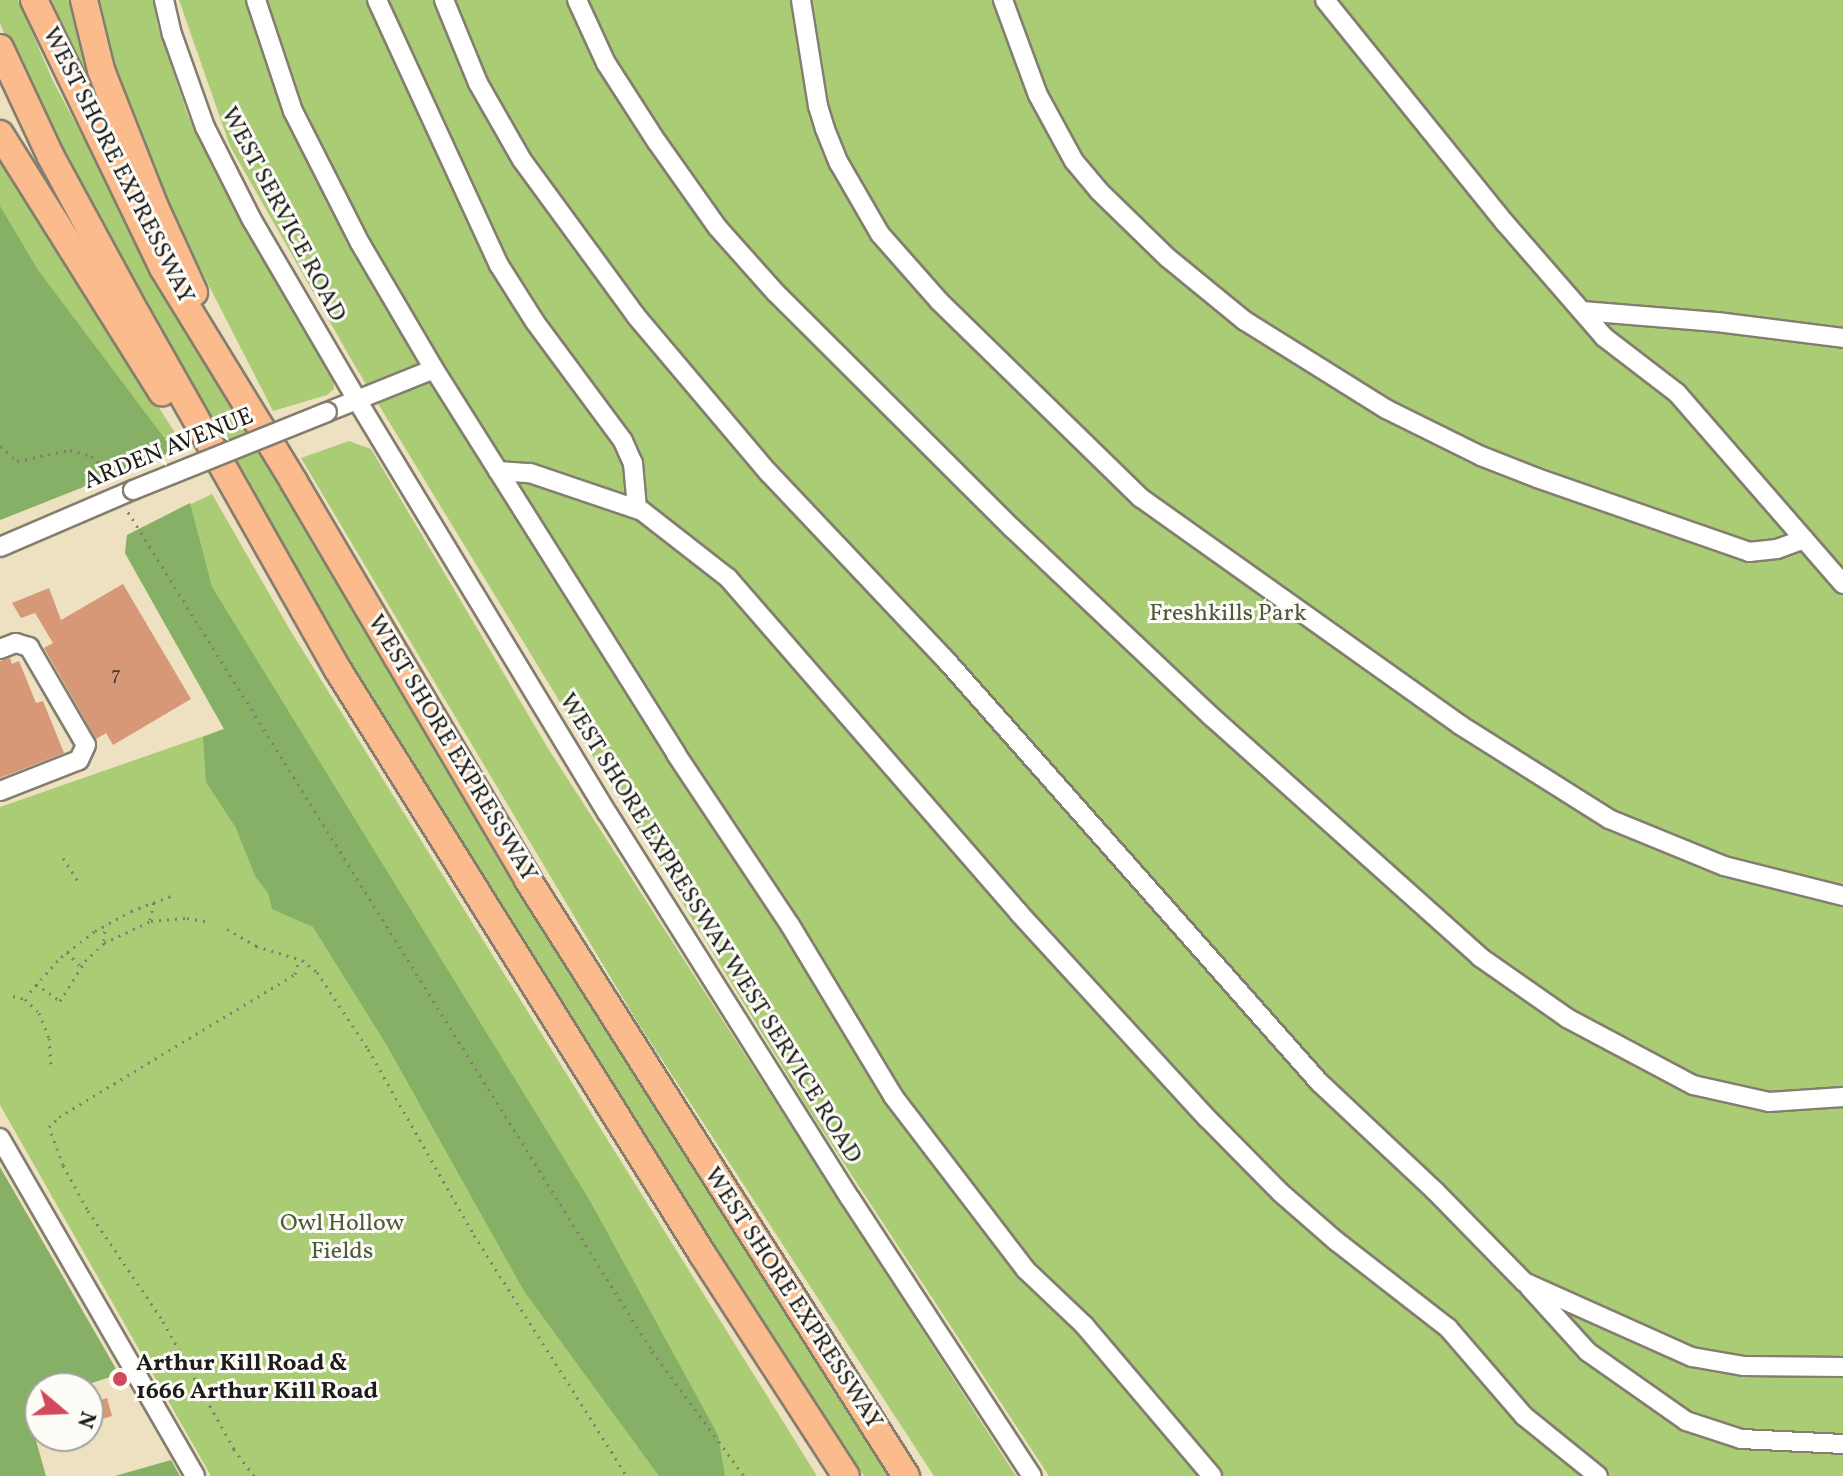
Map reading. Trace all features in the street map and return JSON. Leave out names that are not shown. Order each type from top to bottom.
[{"type":"highway","name":"WEST SHORE EXPRESSWAY","points":[[34,0],[163,268],[294,482],[528,880],[906,1476]]},
{"type":"highway","points":[[84,0],[101,70],[155,207],[210,326],[294,482]]},
{"type":"highway","name":"WEST SHORE EXPRESSWAY","points":[[0,48],[51,157],[128,299],[338,670],[678,1215],[846,1476]]},
{"type":"highway","points":[[0,134],[338,670]]},
{"type":"street","name":"WEST SERVICE ROAD","points":[[164,0],[172,34],[205,127],[252,220],[357,400]]},
{"type":"street","points":[[256,0],[293,111],[360,243],[434,369],[676,754],[790,925],[893,1096],[1026,1270],[1084,1325],[1212,1476]]},
{"type":"street","points":[[377,0],[499,265],[535,322],[623,441],[633,463],[637,509]]},
{"type":"street","points":[[444,0],[478,83],[522,160],[636,316],[768,472],[945,659],[1308,1071],[1524,1282],[1588,1352],[1686,1421],[1741,1439],[1843,1444]]},
{"type":"street","points":[[577,0],[606,63],[657,142],[718,228],[776,293],[1012,528],[1212,717],[1480,957],[1567,1018],[1693,1085],[1769,1102],[1843,1097]]},
{"type":"street","points":[[801,0],[818,106],[825,129],[839,163],[880,234],[939,301],[1132,490],[1460,725],[1582,804],[1638,833],[1691,855],[1843,896]]},
{"type":"street","points":[[1003,0],[1038,95],[1074,161],[1099,191],[1168,258],[1245,321],[1386,409],[1481,456],[1537,478],[1734,549],[1764,552],[1804,539]]},
{"type":"street","points":[[1325,0],[1505,223],[1604,337],[1677,393],[1843,584]]},
{"type":"street","points":[[1582,311],[1717,322],[1843,338]]},
{"type":"street","name":"ARDEN AVENUE","points":[[0,547],[125,493],[434,369]]},
{"type":"street","name":"WEST SHORE EXPRESSWAY WEST SERVICE ROAD","points":[[357,400],[608,814],[850,1198],[1032,1476]]},
{"type":"street","points":[[498,471],[530,473],[637,509],[659,521],[728,578],[1019,913],[1271,1182],[1336,1241],[1448,1328],[1524,1416],[1598,1476]]},
{"type":"street","points":[[0,649],[16,643],[29,647],[86,745],[79,760],[0,791]]},
{"type":"street","points":[[0,1138],[195,1476]]},
{"type":"street","points":[[1524,1282],[1692,1357],[1744,1366],[1843,1367]]},
{"type":"path","points":[[0,446],[17,461],[70,450],[91,456],[113,474],[652,1351],[744,1476]]},
{"type":"path","points":[[63,858],[79,883]]},
{"type":"path","points":[[30,992],[67,952],[105,925],[176,894]]},
{"type":"path","points":[[149,922],[154,901]]},
{"type":"path","points":[[36,984],[60,1001],[81,967],[104,943],[149,922],[187,918],[210,922]]},
{"type":"path","points":[[104,943],[105,925]]},
{"type":"path","points":[[227,929],[256,946],[299,959],[317,972],[368,1049],[474,1235],[627,1476]]},
{"type":"path","points":[[67,952],[81,967]]},
{"type":"path","points":[[254,1476],[234,1449],[161,1318],[87,1209],[63,1165],[49,1127],[59,1117],[295,974],[299,959]]},
{"type":"path","points":[[13,996],[25,999],[39,1013],[49,1038],[51,1066]]},
{"type":"green space","points":[[0,0],[18,0],[53,81],[123,212],[897,1476],[864,1476],[654,1153],[342,653],[175,361],[27,88],[0,23]]},
{"type":"green space","points":[[52,0],[79,0],[94,72],[87,75],[75,55]]},
{"type":"green space","points":[[95,0],[153,0],[158,27],[188,116],[236,210],[333,375],[334,389],[327,395],[273,411],[178,225],[106,42]]},
{"type":"green space","name":"Freshkills Park","points":[[179,0],[1843,0],[1843,1476],[1049,1476],[807,1107],[355,366],[230,146]]},
{"type":"green space","points":[[0,154],[105,330],[126,356],[184,447],[0,520]]},
{"type":"green space","points":[[0,206],[38,270],[174,451],[0,520]]},
{"type":"green space","points":[[349,441],[371,449],[549,750],[1016,1476],[934,1476],[636,1020],[301,458]]},
{"type":"green space","name":"Owl Hollow Fields","points":[[212,494],[290,630],[817,1476],[211,1476],[0,1105],[0,807],[224,729],[125,553],[127,535]]},
{"type":"green space","points":[[190,503],[212,587],[590,1201],[718,1435],[725,1476],[659,1476],[524,1291],[386,1044],[313,927],[272,909],[268,893],[255,876],[236,828],[206,782],[203,737],[224,729],[125,553],[127,535]]},
{"type":"green space","points":[[0,1167],[119,1374],[104,1379],[104,1372],[24,1372],[24,1452],[39,1452],[46,1476],[0,1476]]},
{"type":"green space","points":[[171,1460],[180,1476],[115,1476]]},
{"type":"building","points":[[123,584],[191,699],[113,745],[106,733],[96,739],[44,648],[53,643],[35,613],[21,618],[12,603],[49,588],[61,620]]},
{"type":"building","points":[[10,658],[12,664],[19,661],[36,703],[43,701],[64,753],[0,778],[0,661]]},
{"type":"building","points":[[107,1398],[112,1416],[104,1418],[104,1399]]},
{"type":"place","name":"Arthur Kill Road & 1666 Arthur Kill Road","points":[[120,1379]]}]
